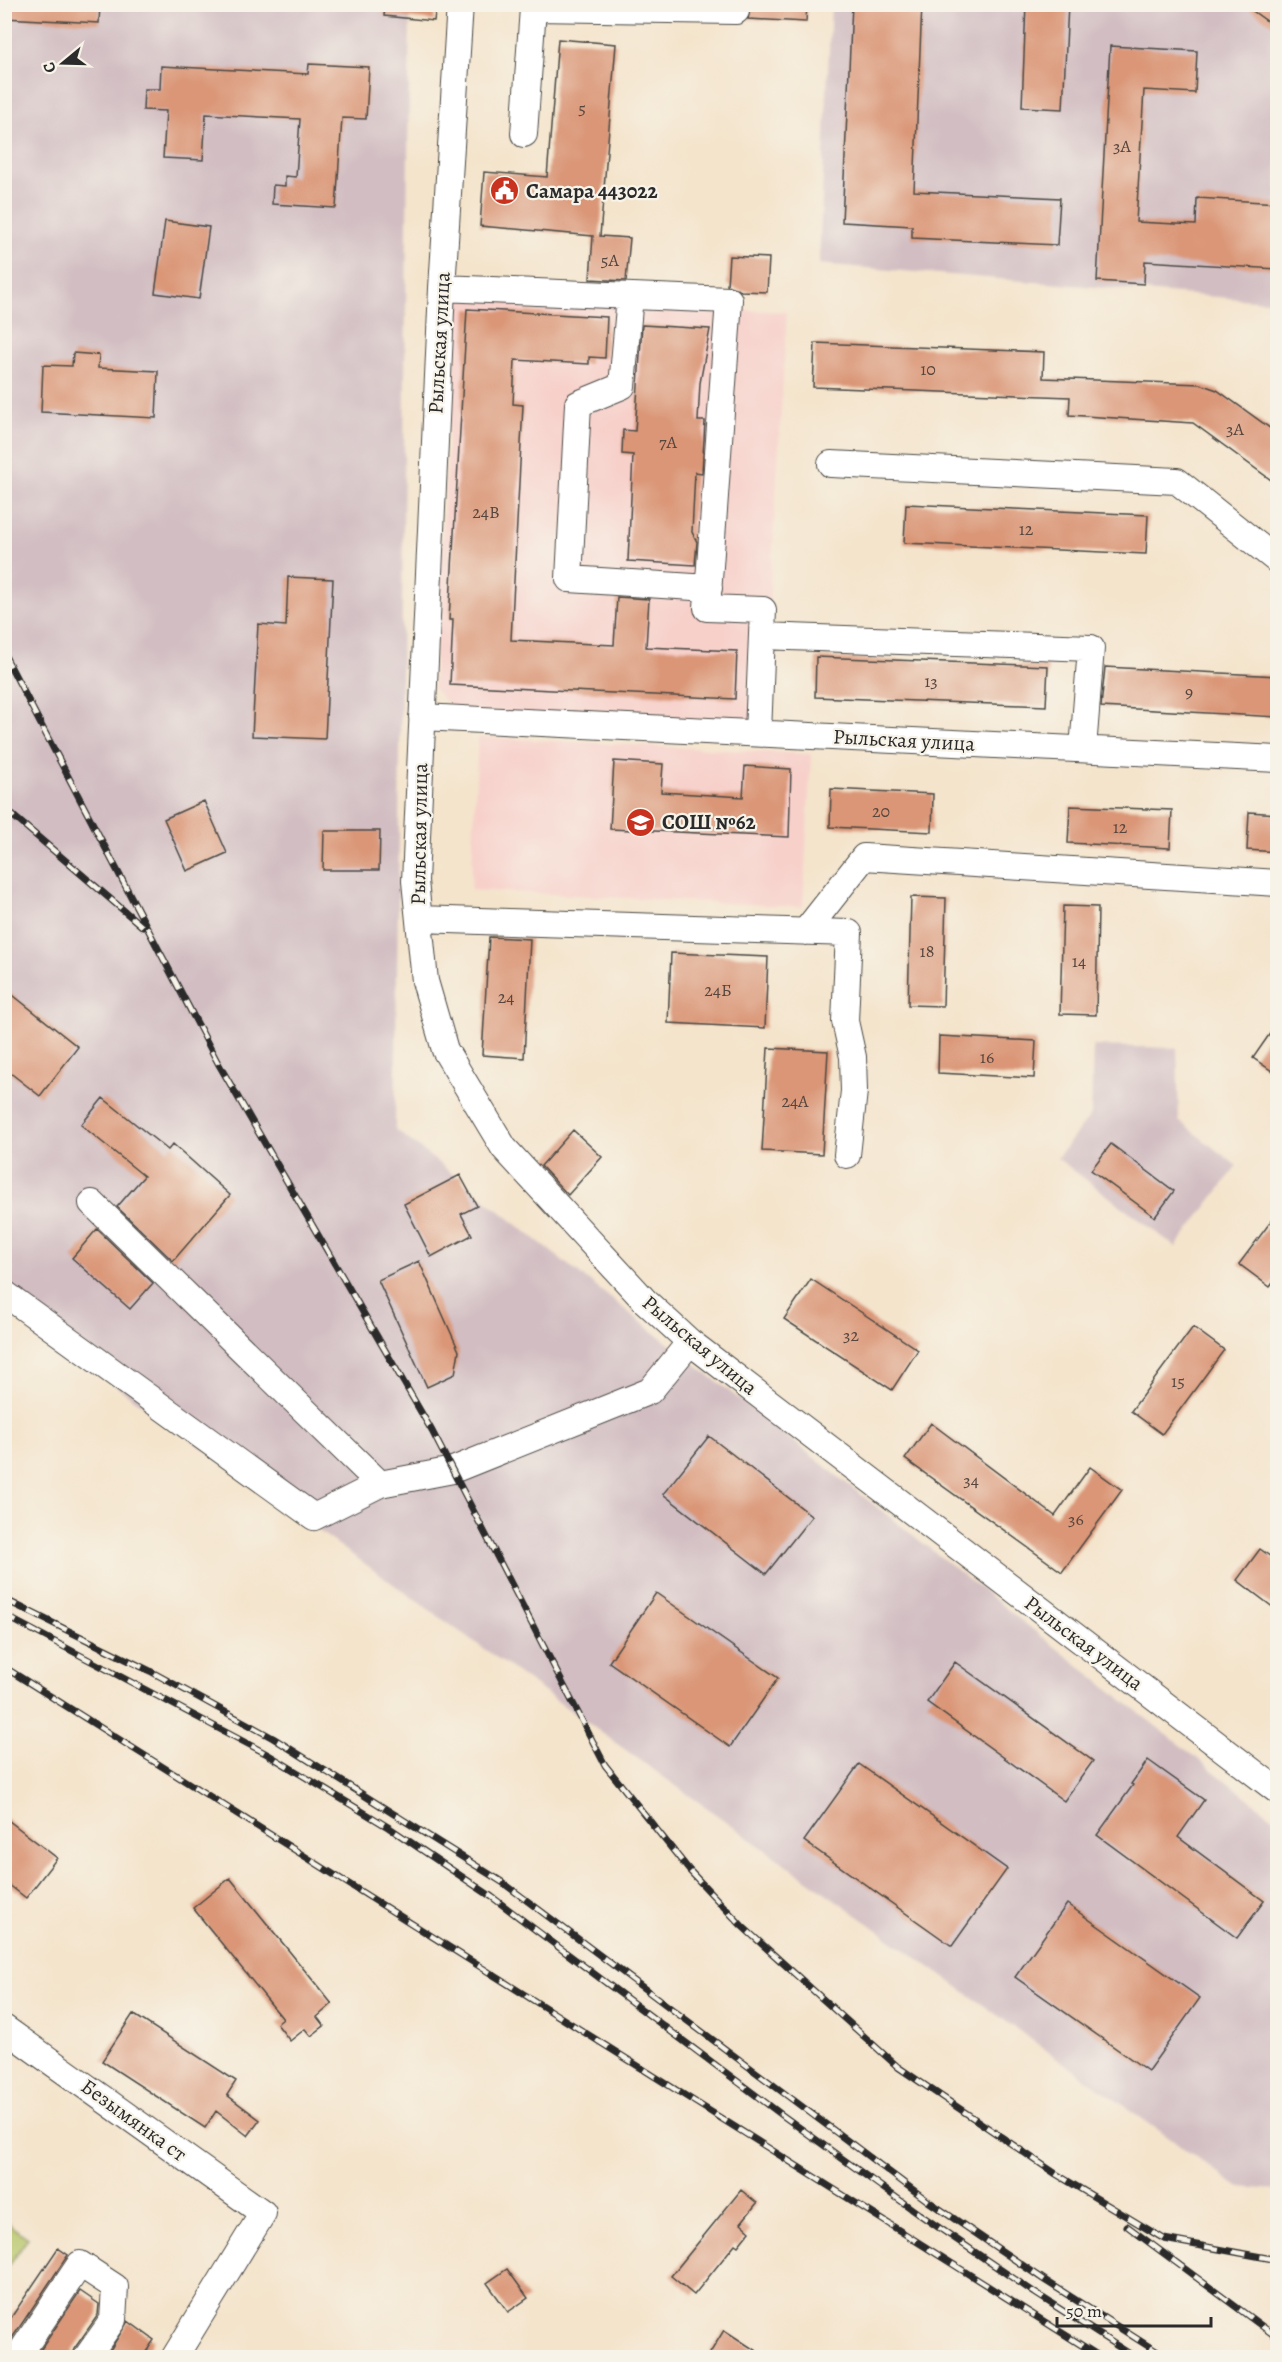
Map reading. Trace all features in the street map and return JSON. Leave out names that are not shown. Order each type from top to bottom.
[{"type":"street","name":"Рыльская улица","points":[[460,4],[442,288],[415,881],[425,981],[445,1050],[504,1148],[645,1301],[690,1342],[1278,1791]]},
{"type":"street","points":[[524,134],[533,8],[736,11],[736,4]]},
{"type":"street","points":[[442,288],[729,300],[707,608],[763,610],[758,733]]},
{"type":"street","points":[[630,296],[622,386],[578,404],[569,579],[709,588]]},
{"type":"street","points":[[831,464],[1177,481],[1278,561]]},
{"type":"street","points":[[762,636],[1091,648],[1083,749]]},
{"type":"street","name":"Рыльская улица","points":[[422,717],[1278,759]]},
{"type":"street","points":[[805,932],[864,857],[1278,883]]},
{"type":"street","points":[[419,919],[849,933],[845,1021],[853,1057],[854,1091],[847,1155]]},
{"type":"street","points":[[92,1203],[380,1484]]},
{"type":"street","points":[[4,1293],[314,1517],[380,1484],[453,1470],[650,1391],[690,1342]]},
{"type":"street","name":"Безымянка ст","points":[[4,2028],[263,2213],[174,2358]]},
{"type":"street","points":[[17,2358],[80,2264],[115,2287],[113,2320],[86,2358]]},
{"type":"shaded area","points":[[5,5],[410,5],[395,1129],[1277,1821],[1277,2190],[1238,2187],[5,1307]]},
{"type":"shaded area","points":[[831,5],[1277,5],[1277,302],[819,264]]},
{"type":"shaded area","points":[[457,298],[787,312],[762,723],[455,712],[433,688]]},
{"type":"shaded area","name":"СОШ №62","points":[[478,737],[811,754],[803,907],[471,890]]},
{"type":"shaded area","points":[[1093,1046],[1177,1048],[1179,1121],[1237,1166],[1176,1247],[1057,1158],[1091,1115]]},
{"type":"green space","points":[[5,2222],[28,2238],[5,2272]]},
{"type":"building","points":[[4,4],[100,4],[99,23],[4,18]]},
{"type":"building","points":[[385,4],[436,4],[434,21],[384,16]]},
{"type":"building","points":[[751,4],[807,4],[806,22],[748,19]]},
{"type":"building","points":[[852,4],[922,4],[914,191],[1060,198],[1057,245],[912,238],[912,226],[842,222]]},
{"type":"building","points":[[1026,4],[1068,4],[1063,109],[1022,107]]},
{"type":"building","points":[[1243,4],[1278,4],[1278,29]]},
{"type":"building","points":[[558,39],[616,44],[600,236],[630,238],[626,281],[590,279],[593,236],[480,226],[484,172],[547,177]]},
{"type":"building","points":[[1110,46],[1197,51],[1195,93],[1144,90],[1136,222],[1196,225],[1197,198],[1278,203],[1277,269],[1145,261],[1144,284],[1097,281]]},
{"type":"building","points":[[309,64],[369,67],[366,119],[342,118],[336,208],[272,204],[273,185],[285,186],[285,176],[296,177],[300,119],[206,114],[203,160],[163,158],[166,111],[143,110],[144,89],[160,89],[161,66],[308,74]]},
{"type":"building","points":[[165,221],[209,227],[199,299],[155,293]]},
{"type":"building","points":[[729,256],[769,258],[767,292],[741,291],[727,285]]},
{"type":"building","points":[[467,309],[607,317],[605,358],[589,357],[589,364],[515,360],[513,404],[523,405],[511,640],[614,645],[617,597],[649,599],[646,647],[737,651],[735,699],[450,685],[453,620],[449,620]]},
{"type":"building","points":[[642,325],[710,329],[700,383],[698,421],[705,421],[702,473],[695,472],[692,532],[697,542],[695,565],[628,561],[633,455],[622,454],[623,430],[635,431]]},
{"type":"building","points":[[815,343],[1044,352],[1043,378],[1200,384],[1217,390],[1278,434],[1278,485],[1193,423],[1069,415],[1070,397],[813,387]]},
{"type":"building","points":[[73,353],[99,355],[98,368],[158,371],[156,418],[41,412],[43,365],[72,366]]},
{"type":"building","points":[[906,504],[1148,515],[1146,554],[904,543]]},
{"type":"building","points":[[288,577],[333,579],[325,739],[252,736],[258,624],[286,626]]},
{"type":"building","points":[[816,657],[1048,666],[1046,706],[815,697]]},
{"type":"building","points":[[1105,667],[1278,676],[1278,717],[1101,707]]},
{"type":"building","points":[[614,761],[663,764],[661,792],[743,797],[745,766],[791,769],[789,837],[610,829]]},
{"type":"building","points":[[831,789],[933,794],[932,832],[830,827]]},
{"type":"building","points":[[204,801],[227,853],[187,871],[164,819]]},
{"type":"building","points":[[1070,806],[1172,810],[1170,848],[1068,843]]},
{"type":"building","points":[[1249,812],[1278,814],[1278,852],[1247,850]]},
{"type":"building","points":[[324,831],[380,831],[379,870],[323,870]]},
{"type":"building","points":[[911,897],[946,898],[943,1006],[908,1005]]},
{"type":"building","points":[[1063,906],[1098,907],[1096,1015],[1060,1014]]},
{"type":"building","points":[[489,937],[530,939],[524,1058],[482,1055]]},
{"type":"building","points":[[671,953],[768,957],[765,1028],[668,1023]]},
{"type":"building","points":[[4,988],[78,1047],[40,1096],[4,1068]]},
{"type":"building","points":[[1278,1022],[1278,1075],[1253,1058]]},
{"type":"building","points":[[939,1036],[1036,1041],[1034,1078],[938,1073]]},
{"type":"building","points":[[768,1048],[828,1051],[822,1154],[762,1151]]},
{"type":"building","points":[[103,1098],[168,1150],[173,1144],[230,1195],[173,1261],[117,1207],[144,1176],[81,1125]]},
{"type":"building","points":[[573,1130],[602,1157],[568,1195],[541,1166]]},
{"type":"building","points":[[1111,1144],[1174,1191],[1155,1217],[1091,1170]]},
{"type":"building","points":[[460,1175],[477,1206],[461,1214],[472,1235],[431,1257],[404,1204]]},
{"type":"building","points":[[1278,1212],[1278,1276],[1270,1287],[1239,1264]]},
{"type":"building","points":[[97,1229],[153,1283],[130,1309],[72,1258]]},
{"type":"building","points":[[419,1261],[459,1351],[455,1374],[427,1387],[378,1280]]},
{"type":"building","points":[[811,1279],[918,1350],[892,1390],[784,1319]]},
{"type":"building","points":[[1193,1327],[1224,1350],[1162,1434],[1131,1411]]},
{"type":"building","points":[[931,1423],[1055,1516],[1090,1467],[1122,1490],[1062,1572],[905,1459]]},
{"type":"building","points":[[709,1436],[812,1516],[766,1574],[663,1494]]},
{"type":"building","points":[[1260,1549],[1278,1562],[1278,1611],[1237,1580]]},
{"type":"building","points":[[656,1593],[778,1678],[730,1747],[609,1662]]},
{"type":"building","points":[[955,1662],[1093,1761],[1064,1801],[927,1702]]},
{"type":"building","points":[[1148,1760],[1204,1800],[1178,1837],[1264,1901],[1237,1938],[1097,1835]]},
{"type":"building","points":[[859,1764],[1007,1869],[952,1946],[804,1841]]},
{"type":"building","points":[[4,1817],[57,1858],[26,1898],[4,1881]]},
{"type":"building","points":[[230,1878],[332,2004],[317,2017],[324,2026],[311,2036],[305,2029],[290,2041],[277,2024],[283,2019],[193,1908]]},
{"type":"building","points":[[1067,1904],[1200,1998],[1148,2071],[1015,1977]]},
{"type":"building","points":[[133,2014],[236,2081],[227,2095],[260,2120],[248,2136],[216,2111],[205,2128],[102,2061]]},
{"type":"building","points":[[741,2190],[757,2203],[741,2223],[750,2231],[738,2246],[735,2244],[694,2295],[671,2276]]},
{"type":"building","points":[[58,2248],[68,2255],[4,2350],[4,2328]]},
{"type":"building","points":[[507,2269],[528,2298],[508,2312],[487,2283]]},
{"type":"building","points":[[80,2291],[99,2304],[98,2315],[74,2349],[71,2358],[35,2358]]},
{"type":"building","points":[[128,2321],[154,2340],[142,2358],[105,2358]]},
{"type":"building","points":[[724,2330],[767,2358],[707,2358]]},
{"type":"railway","points":[[4,654],[218,1063],[432,1431],[605,1765],[689,1870],[742,1926],[898,2067],[1056,2174],[1164,2239],[1278,2260]]},
{"type":"railway","points":[[4,808],[143,927]]},
{"type":"railway","points":[[4,1599],[150,1671],[273,1738],[502,1882],[928,2201],[1046,2281],[1167,2358]]},
{"type":"railway","points":[[4,1615],[267,1754],[388,1827],[492,1897],[782,2115],[919,2214],[1136,2358]]},
{"type":"railway","points":[[4,1667],[1102,2358]]},
{"type":"railway","points":[[1127,2226],[1278,2338]]},
{"type":"place","name":"Самара 443022","points":[[505,191]]},
{"type":"place","name":"СОШ №62","points":[[641,822]]}]
